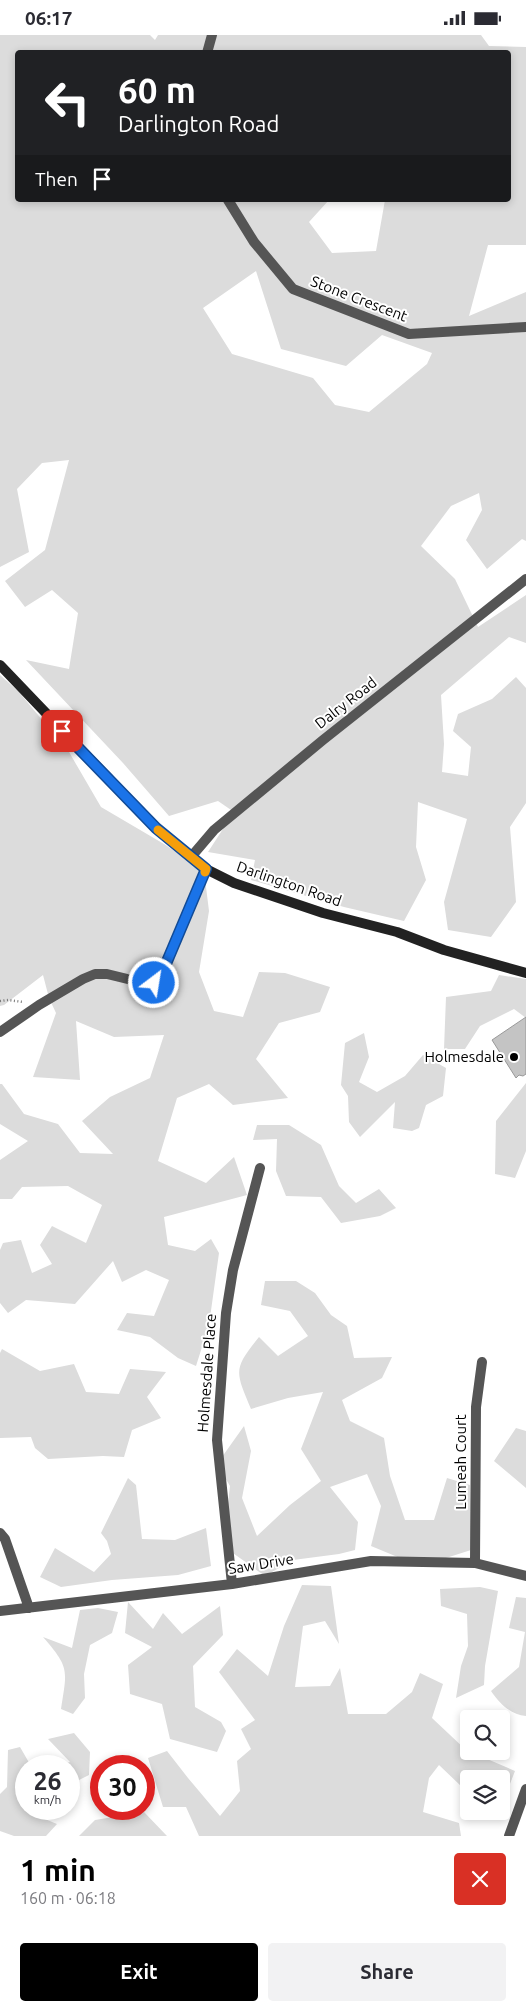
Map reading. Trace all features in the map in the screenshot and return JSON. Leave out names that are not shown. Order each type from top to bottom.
[{"type":"street","points":[[208,50],[212,35]]},
{"type":"street","name":"Stone Crescent","points":[[229,202],[254,242],[293,289],[409,334],[526,327]]},
{"type":"street","name":"Dalry Road","points":[[191,857],[214,830],[323,740],[526,579]]},
{"type":"street","name":"Darlington Road","points":[[0,665],[156,828],[206,869],[234,883],[323,913],[397,932],[444,950],[526,973]]},
{"type":"street","points":[[0,1032],[39,1005],[95,974],[107,974],[148,984],[154,983],[160,978],[206,869]]},
{"type":"street","name":"Holmesdale Place","points":[[232,1584],[217,1440],[226,1313],[233,1271],[260,1168]]},
{"type":"street","name":"Lumeah Court","points":[[475,1563],[476,1407],[482,1362]]},
{"type":"street","points":[[0,1533],[5,1539],[28,1607]]},
{"type":"street","name":"Saw Drive","points":[[0,1611],[232,1584],[371,1561],[475,1563],[526,1576]]},
{"type":"street","points":[[509,1836],[526,1789]]},
{"type":"path","points":[[0,1001],[8,1000],[39,1005]]},
{"type":"shaded area","points":[[0,35],[150,35],[155,40],[158,35],[481,35],[489,46],[526,47],[526,245],[488,245],[469,316],[526,292],[526,541],[522,539],[487,569],[466,540],[482,510],[479,493],[451,506],[421,546],[455,579],[478,627],[526,595],[526,643],[509,637],[441,695],[444,744],[442,772],[468,776],[471,747],[453,731],[458,714],[492,699],[516,677],[526,688],[526,803],[510,827],[516,902],[491,937],[448,930],[444,902],[467,819],[418,802],[416,847],[426,880],[404,921],[344,907],[251,880],[255,860],[208,852],[234,812],[218,801],[169,816],[123,763],[26,660],[69,669],[78,613],[52,590],[25,607],[5,581],[45,550],[69,460],[42,463],[17,489],[29,552],[0,567]],"holes":[[[256,271],[281,349],[346,366],[382,335],[432,353],[427,364],[369,412],[335,405],[313,378],[232,354],[203,308]]]},
{"type":"shaded area","points":[[0,675],[18,691],[69,752],[101,807],[164,844],[204,871],[209,911],[199,972],[214,1011],[243,1017],[259,972],[285,973],[330,987],[320,1012],[279,1023],[256,1059],[288,1098],[233,1105],[209,1084],[177,1098],[158,1161],[206,1183],[234,1157],[247,1195],[164,1217],[168,1245],[195,1251],[211,1239],[219,1253],[209,1325],[196,1366],[178,1358],[150,1337],[117,1330],[127,1313],[154,1316],[169,1280],[146,1270],[122,1282],[113,1261],[75,1304],[26,1300],[8,1313],[0,1303],[0,1250],[3,1243],[21,1240],[32,1273],[52,1264],[40,1245],[52,1226],[86,1243],[102,1205],[68,1186],[22,1187],[12,1199],[0,1199],[0,1160],[28,1141],[0,1124],[0,1084],[2,1084],[24,1114],[58,1124],[80,1153],[113,1154],[82,1121],[110,1097],[150,1078],[164,1035],[114,1037],[76,1021],[80,1080],[33,1077],[56,1013],[49,998],[43,975],[4,1005],[0,1006]]},
{"type":"shaded area","points":[[499,975],[526,979],[526,1018],[514,1009],[480,1026],[465,1049],[444,1049],[446,997],[491,991]]},
{"type":"shaded area","points":[[364,1033],[369,1057],[359,1082],[377,1092],[405,1076],[423,1055],[446,1068],[443,1096],[426,1105],[419,1128],[412,1131],[393,1128],[395,1102],[360,1137],[349,1122],[348,1096],[341,1085],[345,1043]]},
{"type":"shaded area","points":[[526,1083],[526,1151],[515,1178],[495,1174],[496,1121]]},
{"type":"shaded area","points":[[257,1125],[289,1125],[321,1145],[339,1186],[356,1203],[379,1189],[396,1208],[380,1216],[341,1223],[321,1197],[286,1196],[276,1171],[277,1139],[253,1140]]},
{"type":"shaded area","points":[[265,1281],[296,1281],[315,1293],[331,1315],[347,1326],[354,1358],[392,1357],[382,1378],[342,1400],[350,1421],[384,1438],[390,1476],[405,1520],[434,1520],[447,1478],[470,1485],[471,1550],[446,1558],[400,1558],[371,1546],[381,1506],[367,1474],[330,1487],[358,1522],[355,1550],[293,1560],[265,1576],[223,1546],[230,1486],[217,1464],[244,1426],[251,1451],[242,1498],[257,1536],[290,1505],[321,1481],[301,1449],[323,1392],[288,1398],[251,1409],[242,1386],[239,1371],[241,1364],[259,1337],[278,1356],[308,1336],[290,1311],[261,1305]]},
{"type":"shaded area","points":[[2,1349],[40,1371],[74,1364],[86,1392],[119,1394],[130,1369],[166,1372],[147,1397],[161,1418],[132,1430],[124,1457],[103,1456],[48,1459],[35,1448],[31,1437],[0,1438],[0,1353]]},
{"type":"shaded area","points":[[516,1428],[526,1431],[526,1488],[494,1461]]},
{"type":"shaded area","points":[[128,1478],[136,1485],[142,1539],[175,1540],[206,1528],[211,1566],[178,1575],[112,1580],[61,1587],[40,1577],[55,1548],[94,1572],[111,1554],[107,1541],[101,1533]]},
{"type":"shaded area","points":[[302,1585],[331,1586],[339,1644],[325,1621],[303,1626],[295,1687],[330,1686],[340,1668],[348,1714],[386,1714],[412,1692],[420,1673],[443,1684],[432,1718],[460,1744],[460,1760],[489,1760],[515,1771],[510,1784],[510,1770],[460,1770],[460,1785],[439,1765],[429,1778],[423,1812],[459,1823],[461,1836],[199,1836],[186,1807],[163,1807],[155,1781],[155,1755],[167,1751],[220,1816],[240,1791],[237,1761],[251,1749],[241,1729],[255,1720],[219,1672],[237,1649],[268,1676],[284,1626]]},
{"type":"shaded area","points":[[480,1587],[498,1591],[485,1666],[484,1685],[456,1698],[461,1666],[468,1646],[467,1614],[441,1606],[440,1589]]},
{"type":"shaded area","points":[[516,1597],[526,1598],[526,1716],[506,1708],[491,1691],[519,1667],[525,1632],[509,1628]]},
{"type":"shaded area","points":[[128,1602],[153,1629],[163,1613],[182,1634],[220,1606],[223,1635],[193,1666],[195,1707],[221,1722],[226,1731],[217,1752],[170,1739],[162,1704],[130,1694],[128,1665],[152,1647],[125,1633]]},
{"type":"shaded area","points":[[98,1608],[118,1612],[112,1633],[90,1645],[84,1674],[85,1698],[73,1714],[61,1709],[65,1686],[64,1670],[58,1656],[43,1637],[72,1648],[80,1610]]},
{"type":"shaded area","points":[[74,1733],[90,1752],[89,1775],[80,1780],[80,1755],[63,1755],[48,1739]]},
{"type":"shaded area","points":[[20,1747],[25,1755],[15,1755],[15,1820],[47,1820],[57,1824],[46,1836],[14,1836],[0,1831],[0,1794],[7,1787],[8,1750]]},
{"type":"shaded area","points":[[95,1820],[152,1820],[167,1836],[79,1836]]},
{"type":"building","name":"Holmesdale","points":[[526,1017],[526,1074],[523,1076],[519,1075],[516,1078],[492,1040]]},
{"type":"slow traffic","points":[[158,830],[206,869],[205,872]]},
{"type":"place","name":"Holmesdale","points":[[514,1057]]},
{"type":"route","points":[[62,731],[156,828],[206,869],[160,978],[154,983]]}]
